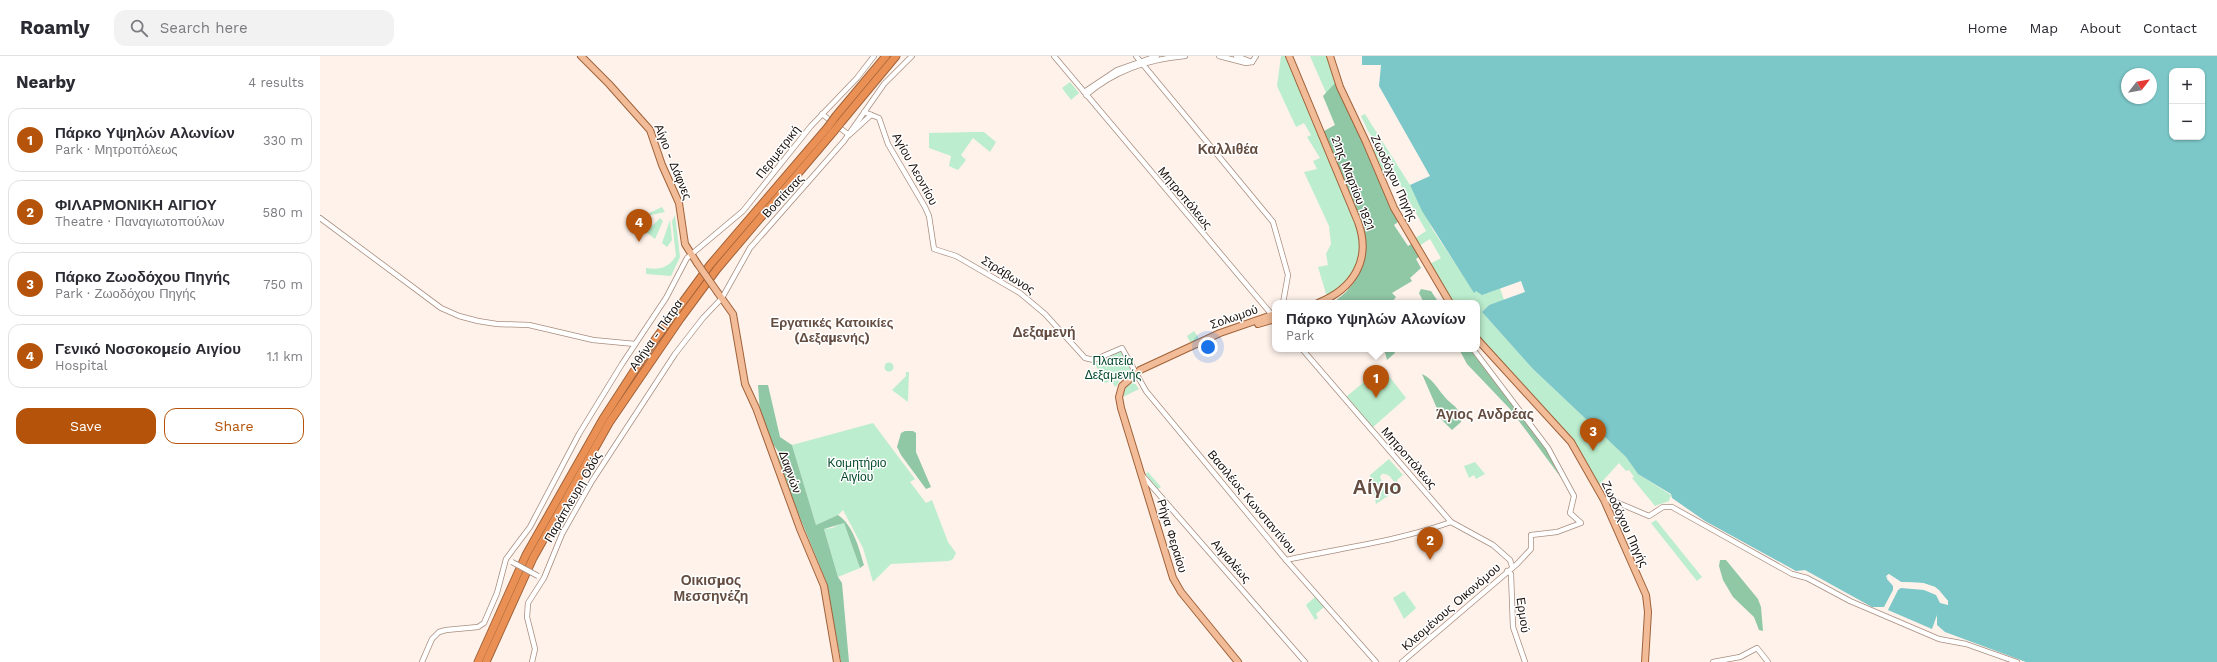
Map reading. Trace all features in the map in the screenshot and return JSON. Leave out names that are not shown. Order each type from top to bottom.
[{"type":"highway","name":"Αθήνα - Πάτρα","points":[[487,662],[533,558],[609,423],[680,319],[717,270],[831,129],[836,116],[886,56]]},
{"type":"highway","name":"Αθήνα - Πάτρα","points":[[478,662],[526,555],[603,419],[649,348],[710,265],[831,129],[842,121],[896,56]]},
{"type":"highway","points":[[474,662],[486,644]]},
{"type":"main road","name":"Αίγιο - Δάφνες","points":[[581,56],[609,84],[651,132],[662,165],[678,200],[685,244],[720,295]]},
{"type":"main road","name":"21ης Μαρτίου 1821","points":[[1289,56],[1363,237],[1360,261],[1352,280],[1338,293],[1324,300]]},
{"type":"main road","name":"Ζωοδόχου Πηγής","points":[[1330,56],[1342,94],[1366,142],[1394,208],[1448,300]]},
{"type":"main road","name":"Δαφνών","points":[[720,295],[733,315],[745,384],[756,408],[800,529],[824,586],[837,662]]},
{"type":"main road","name":"Σολωμού","points":[[1119,400],[1122,386],[1136,374],[1141,374],[1222,335],[1272,317]]},
{"type":"main road","name":"Ζωοδόχου Πηγής","points":[[1480,342],[1570,442],[1604,500],[1646,594],[1648,612],[1645,662]]},
{"type":"main road","name":"Ρήγα Φεραίου","points":[[1119,400],[1176,584],[1238,662]]},
{"type":"street","name":"Περιμετρική","points":[[506,559],[530,527],[579,434],[635,344],[666,298],[684,263],[691,254],[743,211],[822,114],[857,78],[874,56]]},
{"type":"street","name":"Βοστίτσας","points":[[675,354],[720,295],[762,233],[800,193],[849,135],[884,84],[912,56]]},
{"type":"street","name":"Μητροπόλεως","points":[[1054,56],[1272,314]]},
{"type":"street","points":[[1136,56],[1273,222],[1288,275],[1284,300]]},
{"type":"street","points":[[1085,92],[1118,74],[1157,56]]},
{"type":"street","points":[[1142,62],[1185,56]]},
{"type":"street","points":[[1219,56],[1246,63],[1252,62],[1256,56]]},
{"type":"street","points":[[1236,56],[1252,62]]},
{"type":"street","points":[[864,112],[872,114]]},
{"type":"street","points":[[822,114],[849,135],[872,114]]},
{"type":"street","name":"Αγίου Λεοντίου","points":[[872,114],[879,118],[888,144],[925,207],[929,219],[933,247]]},
{"type":"street","points":[[320,218],[441,308],[459,316],[497,324],[537,326],[593,340],[635,344]]},
{"type":"street","name":"Στράβωνος","points":[[933,247],[936,250],[956,256],[1020,293],[1046,314],[1085,358],[1092,361],[1122,348]]},
{"type":"street","name":"Βασιλέως Κωνσταντίνου","points":[[1122,348],[1146,392],[1286,560],[1376,662]]},
{"type":"street","name":"Μητροπόλεως","points":[[1305,352],[1451,522],[1493,544],[1510,560],[1512,566]]},
{"type":"street","points":[[1474,352],[1548,448],[1574,496],[1570,513],[1579,520],[1580,524],[1557,532],[1531,535],[1531,549],[1512,566]]},
{"type":"street","name":"Παράπλευρη Οδός","points":[[532,662],[534,645],[527,617],[529,599],[544,578],[562,534],[592,481],[675,354]]},
{"type":"street","name":"Αιγιαλέως","points":[[1141,474],[1305,662]]},
{"type":"street","points":[[1604,500],[1609,499],[1649,516],[1663,507],[1672,508],[1792,574],[1807,578],[1850,601],[1939,639],[1961,642],[2017,662]]},
{"type":"street","points":[[1286,560],[1356,545],[1382,542],[1451,522]]},
{"type":"street","points":[[422,662],[432,638],[439,632],[478,627],[484,623],[497,593],[506,559],[544,578]]},
{"type":"street","name":"Κλεομένους Οικονόμου","points":[[1402,662],[1512,566]]},
{"type":"street","name":"Ερμού","points":[[1508,571],[1511,574],[1512,627],[1525,662]]},
{"type":"street","points":[[1713,662],[1740,657],[1757,648],[1768,662]]},
{"type":"green space","points":[[1281,56],[1286,56],[1357,226],[1360,248],[1358,263],[1352,277],[1347,283],[1327,297],[1318,267],[1328,265],[1326,254],[1331,244],[1329,226],[1304,172],[1317,169],[1313,161],[1320,158],[1307,137],[1311,135],[1304,123],[1296,127],[1277,86]]},
{"type":"green space","points":[[1310,56],[1328,56],[1337,85],[1327,95]]},
{"type":"green space","points":[[1070,82],[1079,93],[1071,100],[1062,88]]},
{"type":"green space","points":[[1336,82],[1349,114],[1403,225],[1398,222],[1394,225],[1408,246],[1413,243],[1420,256],[1416,259],[1421,268],[1410,278],[1412,281],[1392,293],[1396,297],[1394,300],[1337,300],[1346,292],[1355,281],[1364,250],[1353,212],[1324,131],[1335,125],[1323,96]]},
{"type":"green space","points":[[1365,114],[1410,185],[1433,230],[1474,292],[1475,290],[1488,293],[1500,288],[1504,300],[1489,305],[1482,312],[1533,369],[1626,457],[1638,474],[1671,495],[1669,501],[1655,506],[1632,478],[1634,477],[1629,470],[1626,471],[1619,463],[1599,485],[1544,411],[1480,338],[1480,300],[1451,300],[1430,264],[1441,258],[1430,239],[1419,246],[1414,239],[1426,231],[1391,168],[1381,172],[1372,151],[1377,145],[1361,116]]},
{"type":"green space","points":[[984,132],[996,142],[990,152],[973,138],[961,155],[966,160],[958,170],[949,166],[951,156],[929,148],[929,133]]},
{"type":"green space","points":[[662,207],[665,212],[641,217]]},
{"type":"green space","points":[[675,215],[680,257],[671,276],[646,274],[646,268],[655,269],[667,266],[676,256],[672,221]]},
{"type":"green space","points":[[653,218],[650,222],[645,221]]},
{"type":"green space","points":[[660,218],[663,221],[655,239],[646,232]]},
{"type":"green space","points":[[670,220],[672,240],[667,247],[662,243]]},
{"type":"green space","points":[[643,222],[639,227],[646,233],[644,234],[634,226]]},
{"type":"green space","points":[[1421,289],[1431,291],[1437,300],[1422,300],[1419,293]]},
{"type":"green space","points":[[1194,331],[1200,340],[1191,344],[1187,336]]},
{"type":"green space","name":"Πλατεία Δεξαμενής","points":[[1120,350],[1131,370],[1121,378],[1116,387],[1110,381],[1105,383],[1095,364]]},
{"type":"green space","points":[[1385,352],[1394,352],[1395,353],[1387,360]]},
{"type":"green space","points":[[1461,352],[1472,352],[1547,449],[1562,479],[1510,409],[1467,364]]},
{"type":"green space","points":[[889,362],[894,367],[889,372],[884,367]]},
{"type":"green space","points":[[1382,367],[1406,398],[1372,428],[1346,397]]},
{"type":"green space","points":[[906,372],[909,372],[908,402],[892,390],[906,376]]},
{"type":"green space","points":[[1422,374],[1432,381],[1458,410],[1461,422],[1452,430],[1442,420]]},
{"type":"green space","points":[[1134,382],[1139,389],[1123,397],[1126,387]]},
{"type":"green space","points":[[758,385],[768,385],[780,437],[792,445],[816,525],[838,515],[852,531],[860,551],[864,565],[860,568],[844,523],[824,529],[838,577],[842,583],[849,662],[841,662],[826,581],[778,464],[778,451],[769,439],[760,413]]},
{"type":"green space","name":"Κοιμητήριο Αιγίου","points":[[873,423],[915,479],[910,482],[926,503],[932,500],[948,542],[956,553],[953,559],[949,561],[891,564],[873,582],[863,548],[843,510],[838,515],[816,525],[792,445]]},
{"type":"green space","points":[[905,431],[913,431],[916,433],[916,452],[931,487],[926,489],[901,455],[897,447],[901,433]]},
{"type":"green space","points":[[1389,459],[1403,475],[1397,480],[1401,487],[1376,504],[1370,475]],"holes":[[[1382,474],[1389,475],[1396,484],[1393,490],[1387,492],[1379,482],[1382,481],[1380,477]]]},
{"type":"green space","points":[[1475,462],[1485,474],[1476,479],[1474,475],[1469,478],[1464,466]]},
{"type":"green space","points":[[1148,472],[1161,487],[1158,489],[1145,474]]},
{"type":"green space","points":[[1656,520],[1702,577],[1697,581],[1651,523]]},
{"type":"green space","points":[[844,523],[860,568],[838,577],[824,529],[832,528]]},
{"type":"green space","points":[[1720,560],[1726,560],[1758,599],[1761,607],[1763,631],[1759,630],[1754,617],[1733,597],[1723,580],[1719,566]]},
{"type":"green space","points":[[1404,591],[1416,608],[1404,619],[1393,598]]},
{"type":"green space","points":[[1315,597],[1324,607],[1316,614],[1318,618],[1315,620],[1306,605]]},
{"type":"water","points":[[1362,56],[2217,56],[2217,662],[2026,662],[1945,632],[1937,625],[1937,615],[1932,629],[1888,610],[1898,590],[1901,588],[1924,590],[1936,595],[1940,603],[1948,605],[1948,601],[1935,587],[1923,583],[1901,582],[1888,574],[1887,579],[1893,586],[1893,590],[1884,607],[1872,607],[1805,570],[1796,571],[1705,521],[1672,498],[1671,494],[1638,474],[1626,457],[1533,369],[1482,312],[1489,305],[1525,292],[1521,281],[1482,295],[1476,291],[1474,293],[1422,211],[1410,185],[1430,176],[1379,86],[1381,65],[1362,65]]},
{"type":"pier","points":[[1889,574],[1901,582],[1923,583],[1935,587],[1948,601],[1948,604],[1934,588],[1897,582],[1889,576],[1887,577],[1888,581],[1886,576]]},
{"type":"place","name":"Γενικό Νοσοκομείο Αιγίου","points":[[639,242]]},
{"type":"place","name":"Πάρκο Υψηλών Αλωνίων","points":[[1376,398]]},
{"type":"place","name":"Πάρκο Ζωοδόχου Πηγής","points":[[1593,451]]},
{"type":"place","name":"ΦΙΛΑΡΜΟΝΙΚΗ ΑΙΓΙΟΥ","points":[[1430,560]]},
{"type":"district","name":"Καλλιθέα","points":[[1228,149]]},
{"type":"district","name":"Εργατικές Κατοικίες (Δεξαμενής)","points":[[832,330]]},
{"type":"district","name":"Δεξαμενή","points":[[1044,332]]},
{"type":"district","name":"Άγιος Ανδρέας","points":[[1485,414]]},
{"type":"district","name":"Αίγιο","points":[[1377,487]]},
{"type":"district","name":"Οικισμος Μεσσηνέζη","points":[[711,588]]}]
